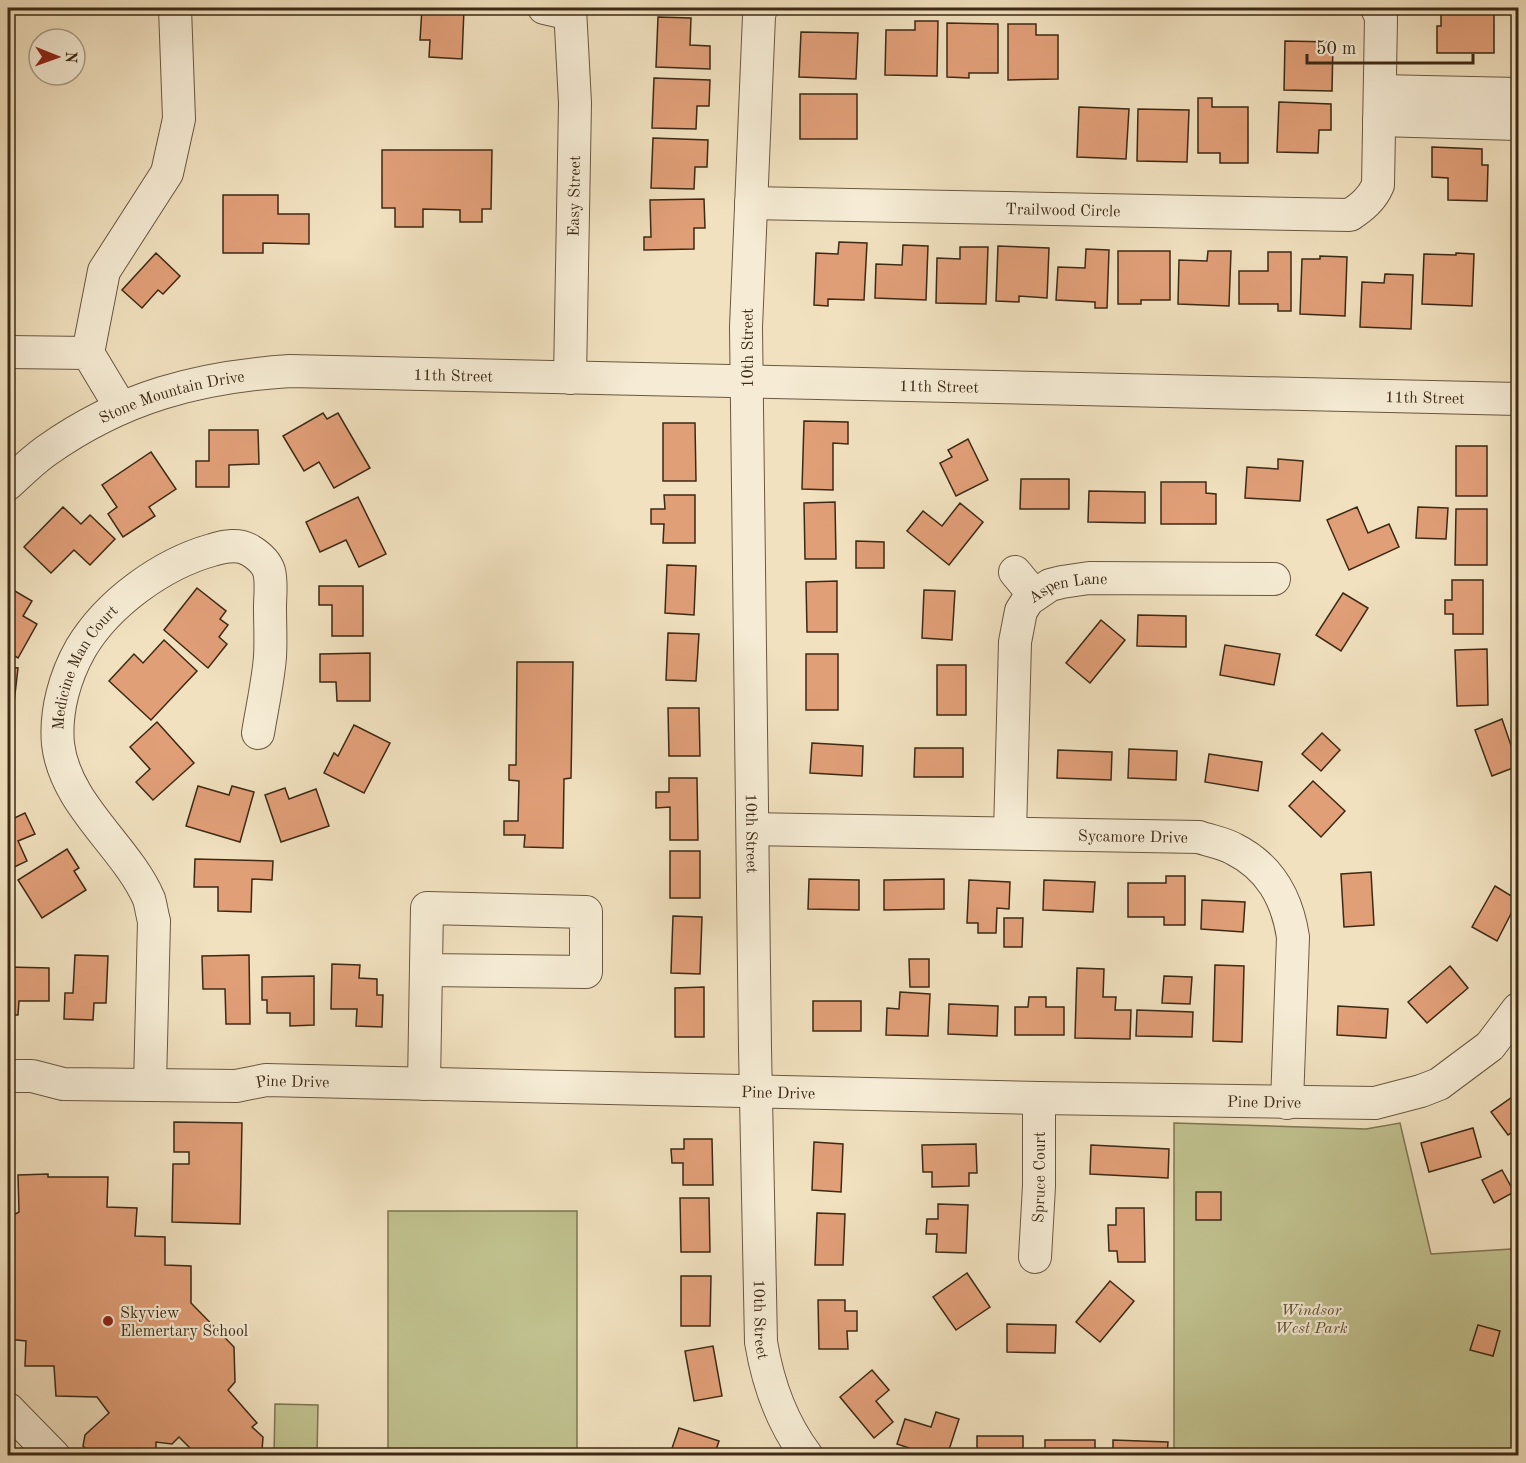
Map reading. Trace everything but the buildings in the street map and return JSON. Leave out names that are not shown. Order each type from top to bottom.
[{"type":"street","points":[[121,408],[87,353],[104,271],[167,173],[179,119],[175,8]]},
{"type":"street","points":[[751,203],[761,8]]},
{"type":"street","name":"Trailwood Circle","points":[[751,203],[1343,216],[1376,211],[1381,18],[1377,8]]},
{"type":"street","name":"Easy Street","points":[[563,9],[575,103],[570,378]]},
{"type":"street","points":[[1380,106],[1518,94]]},
{"type":"street","points":[[1380,106],[1518,124]]},
{"type":"street","name":"10th Street","points":[[751,203],[746,382],[761,1342],[765,1368],[776,1400],[795,1440],[807,1455]]},
{"type":"street","points":[[8,352],[87,353]]},
{"type":"street","name":"Stone Mountain Drive","points":[[8,484],[43,453],[65,438],[121,408],[155,395],[199,382],[244,374],[290,371],[358,373]]},
{"type":"street","name":"11th Street","points":[[358,373],[1518,399]]},
{"type":"street","name":"Medicine Man Court","points":[[150,1085],[154,921],[149,900],[136,877],[93,819],[64,768],[58,737],[61,699],[82,646],[125,598],[150,578],[173,564],[223,546],[238,546],[259,557],[269,571],[270,657],[258,733]]},
{"type":"street","name":"Aspen Lane","points":[[1010,833],[1015,642],[1024,583],[1050,585],[1089,578],[1274,579]]},
{"type":"street","name":"Sycamore Drive","points":[[753,829],[1199,837],[1233,848],[1260,865],[1273,879],[1291,921],[1293,937],[1287,1103]]},
{"type":"street","points":[[424,1084],[428,908],[586,912],[586,972],[427,970]]},
{"type":"street","name":"Pine Drive","points":[[8,1076],[32,1076],[63,1084],[236,1086],[266,1080],[1287,1103],[1374,1102],[1439,1084],[1490,1046],[1518,1009]]},
{"type":"street","name":"Spruce Court","points":[[1035,1257],[1039,1186],[1039,1098]]},
{"type":"street","points":[[8,1409],[54,1455]]},
{"type":"green space","name":"Windsor West Park","points":[[1174,1123],[1366,1129],[1400,1123],[1431,1254],[1511,1249],[1518,1258],[1518,1455],[1174,1455]]},
{"type":"green space","points":[[388,1211],[577,1211],[577,1455],[388,1455]]},
{"type":"green space","points":[[275,1404],[318,1405],[317,1455],[274,1455]]},
{"type":"place","name":"Skyview Elemertary School","points":[[108,1321]]}]
